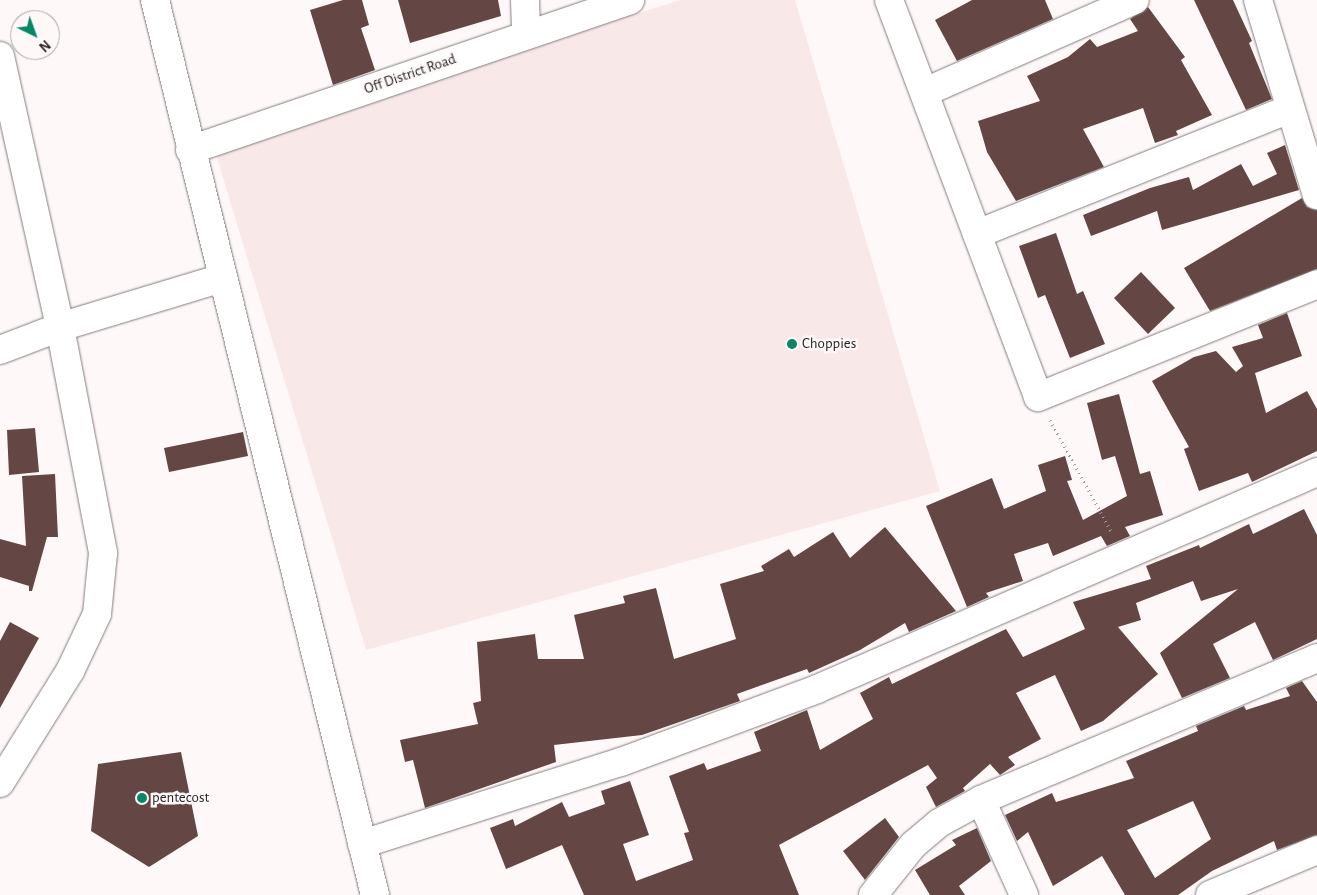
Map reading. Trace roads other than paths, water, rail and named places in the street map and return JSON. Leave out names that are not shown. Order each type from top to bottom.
[{"type":"street","points":[[155,0],[190,150],[375,895]]},
{"type":"street","points":[[525,0],[526,34]]},
{"type":"street","name":"Off District Road","points":[[190,150],[630,0]]},
{"type":"street","points":[[889,0],[1038,398],[1317,284]]},
{"type":"street","points":[[925,92],[1135,0]]},
{"type":"street","points":[[1258,0],[1317,194]]},
{"type":"street","points":[[0,56],[60,327],[103,553],[97,614],[70,671],[3,773]]},
{"type":"street","points":[[977,234],[1290,110]]},
{"type":"street","points":[[0,350],[60,327],[222,278]]},
{"type":"street","points":[[362,844],[621,762],[818,689],[1317,472]]},
{"type":"street","points":[[873,895],[913,844],[939,823],[981,800],[1317,658]]},
{"type":"street","points":[[981,800],[1024,895]]},
{"type":"street","points":[[1210,895],[1317,850]]},
{"type":"place","name":"Choppies","points":[[792,344]]},
{"type":"place","name":"pentecost","points":[[142,798]]}]
